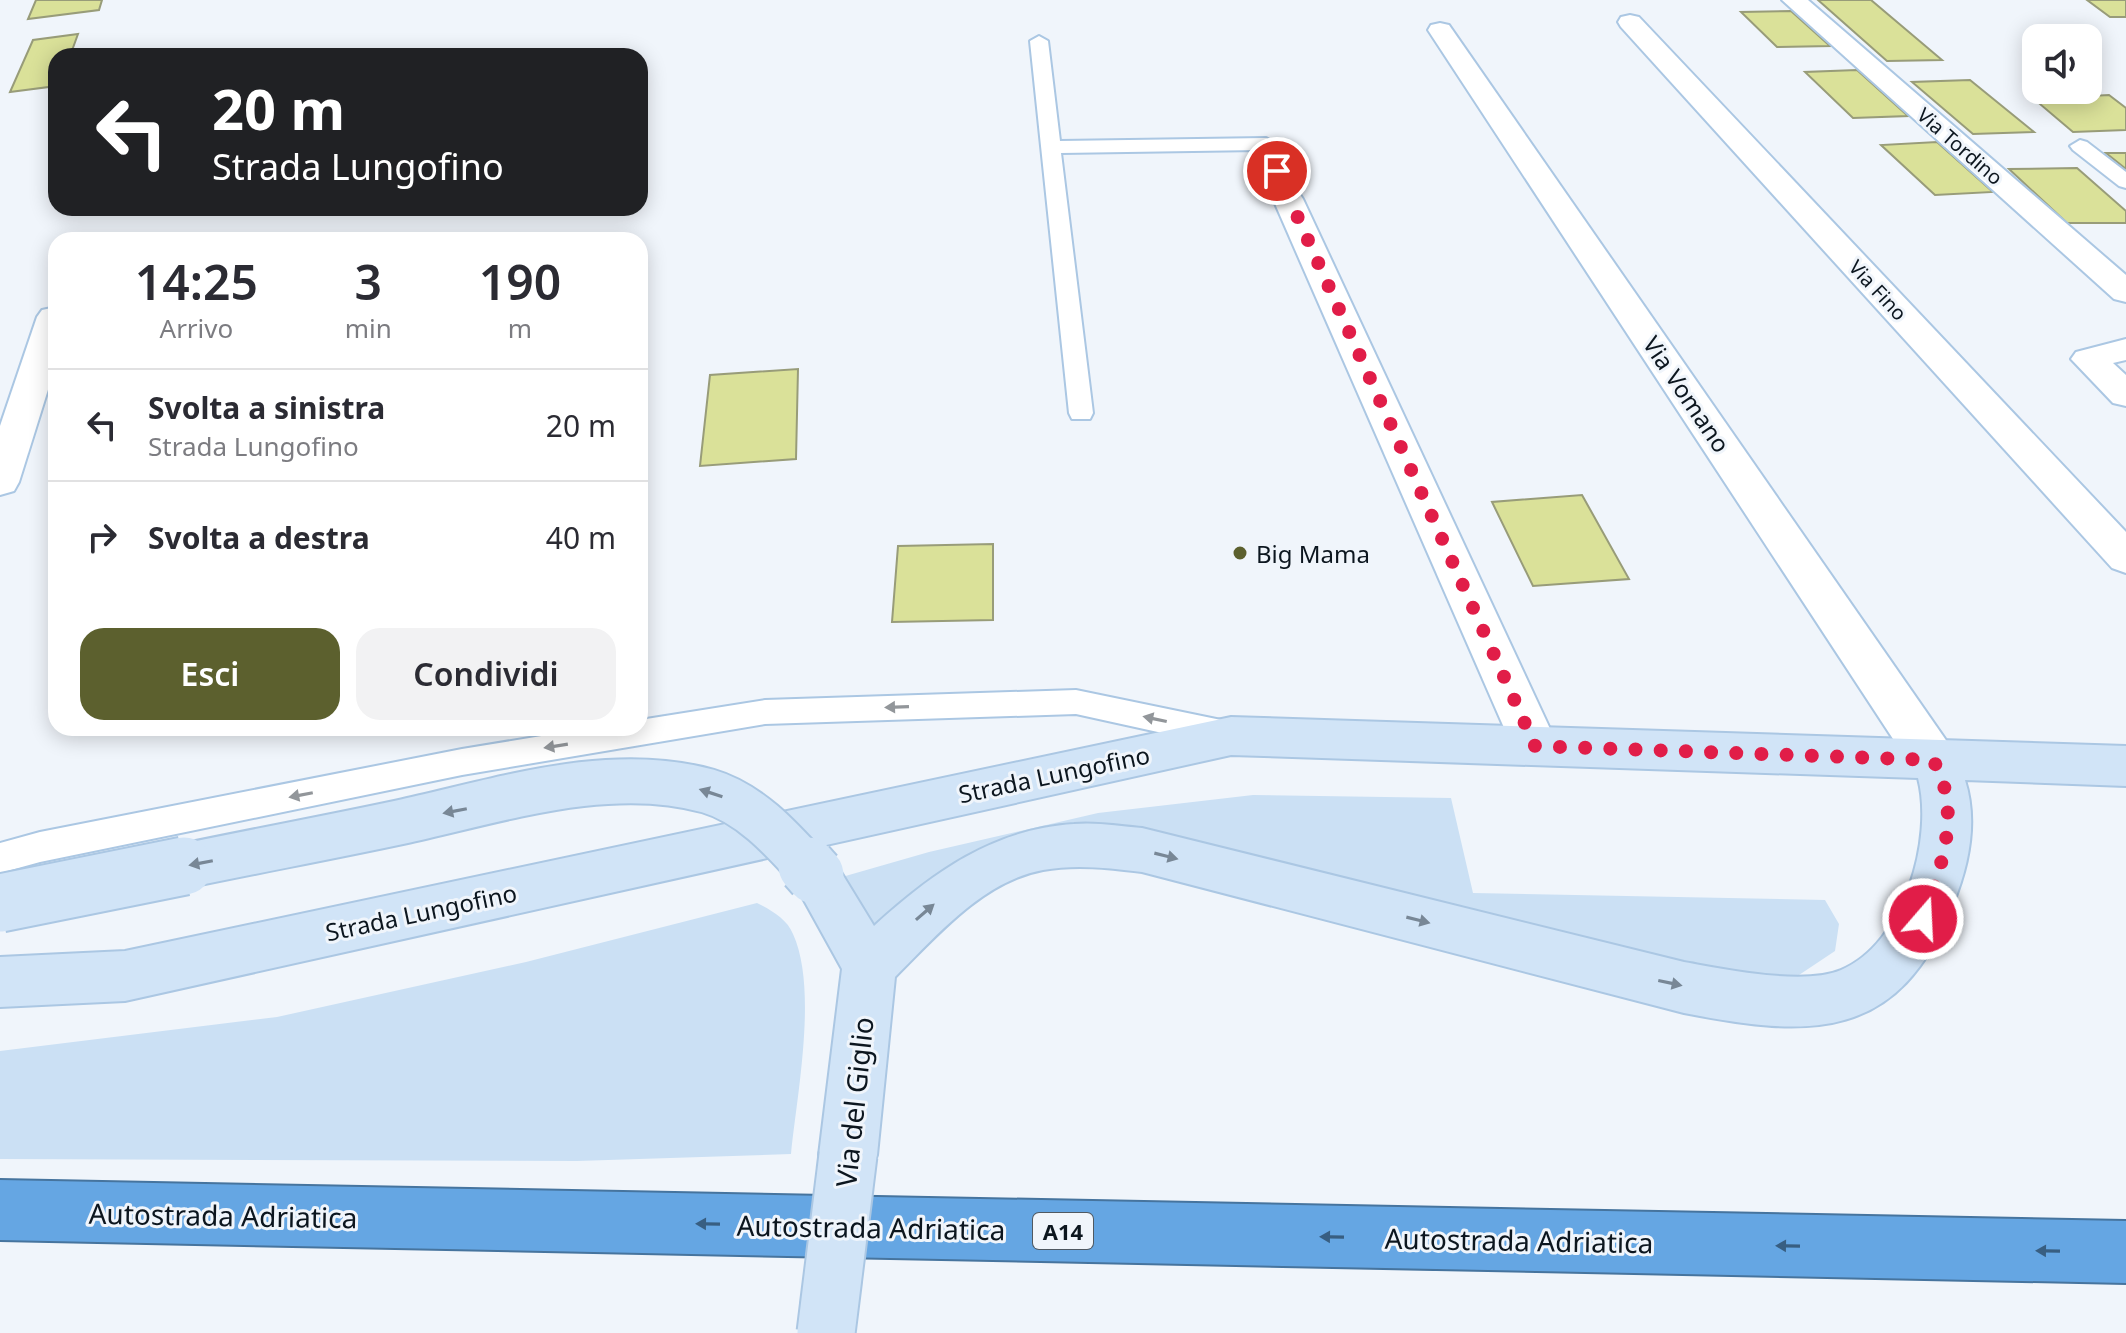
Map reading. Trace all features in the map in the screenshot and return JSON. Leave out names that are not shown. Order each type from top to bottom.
[{"type":"highway","name":"Autostrada Adriatica","points":[[0,1210],[2126,1252]]},
{"type":"main road","name":"Strada Lungofino","points":[[0,982],[125,976],[1231,736],[2126,766]]},
{"type":"main road","points":[[0,903],[535,795],[629,781],[683,785],[730,799],[784,841],[815,875],[869,966],[927,911],[975,874],[1004,858],[1073,845],[1142,850],[1644,977],[1742,998],[1801,1002],[1841,997],[1877,977],[1897,957],[1923,919],[1936,881],[1950,816],[1942,775],[1933,760]]},
{"type":"main road","name":"Via del Giglio","points":[[826,1333],[869,966]]},
{"type":"street","name":"Via Tordino","points":[[1794,0],[2126,292]]},
{"type":"street","name":"Via Fino","points":[[1630,22],[2126,558]]},
{"type":"street","name":"Via Vomano","points":[[1440,30],[1933,760]]},
{"type":"street","points":[[1288,199],[1535,746]]},
{"type":"street","points":[[0,482],[48,335]]},
{"type":"street","points":[[2126,349],[2088,359],[2126,395]]},
{"type":"lane","points":[[1039,41],[1081,413]]},
{"type":"lane","points":[[1051,147],[1266,144],[1288,199]]},
{"type":"lane","points":[[2080,146],[2126,182]]},
{"type":"lane","points":[[648,731],[765,712],[1076,702],[1231,736]]},
{"type":"lane","points":[[0,858],[40,847],[462,762],[620,736]]},
{"type":"shaded area","points":[[1253,795],[1451,798],[1473,893],[1825,900],[1839,924],[1835,951],[1796,977],[1717,980],[1069,840],[875,931],[842,877],[929,852],[1098,813]]},
{"type":"shaded area","points":[[757,903],[778,916],[793,934],[804,983],[804,1042],[791,1154],[577,1161],[0,1159],[0,1051],[277,1017],[526,962]]},
{"type":"building","points":[[36,0],[102,0],[99,10],[28,19]]},
{"type":"building","points":[[1818,0],[1871,0],[1942,60],[1887,61]]},
{"type":"building","points":[[2087,0],[2126,0],[2126,17],[2110,17]]},
{"type":"building","points":[[1791,11],[1830,46],[1777,47],[1741,12]]},
{"type":"building","points":[[78,34],[73,48],[48,48],[48,87],[10,92],[33,40]]},
{"type":"building","points":[[1857,70],[1908,116],[1853,118],[1805,72]]},
{"type":"building","points":[[1970,80],[2034,132],[1973,134],[1912,82]]},
{"type":"building","points":[[2102,95],[2109,95],[2126,108],[2126,130],[2073,132],[2040,104],[2102,104]]},
{"type":"building","points":[[1937,142],[1993,192],[1935,195],[1881,145]]},
{"type":"building","points":[[2106,153],[2126,153],[2126,169]]},
{"type":"building","points":[[2077,168],[2126,211],[2126,223],[2067,223],[2009,169]]},
{"type":"building","points":[[798,369],[796,459],[700,466],[710,375]]},
{"type":"building","points":[[1582,495],[1629,579],[1533,586],[1492,502]]},
{"type":"building","points":[[993,544],[993,620],[892,622],[898,546]]},
{"type":"place","name":"Big Mama","points":[[1240,553]]},
{"type":"route","points":[[1277,171],[1535,746],[1933,760],[1942,775],[1950,816],[1936,881],[1923,919]]}]
